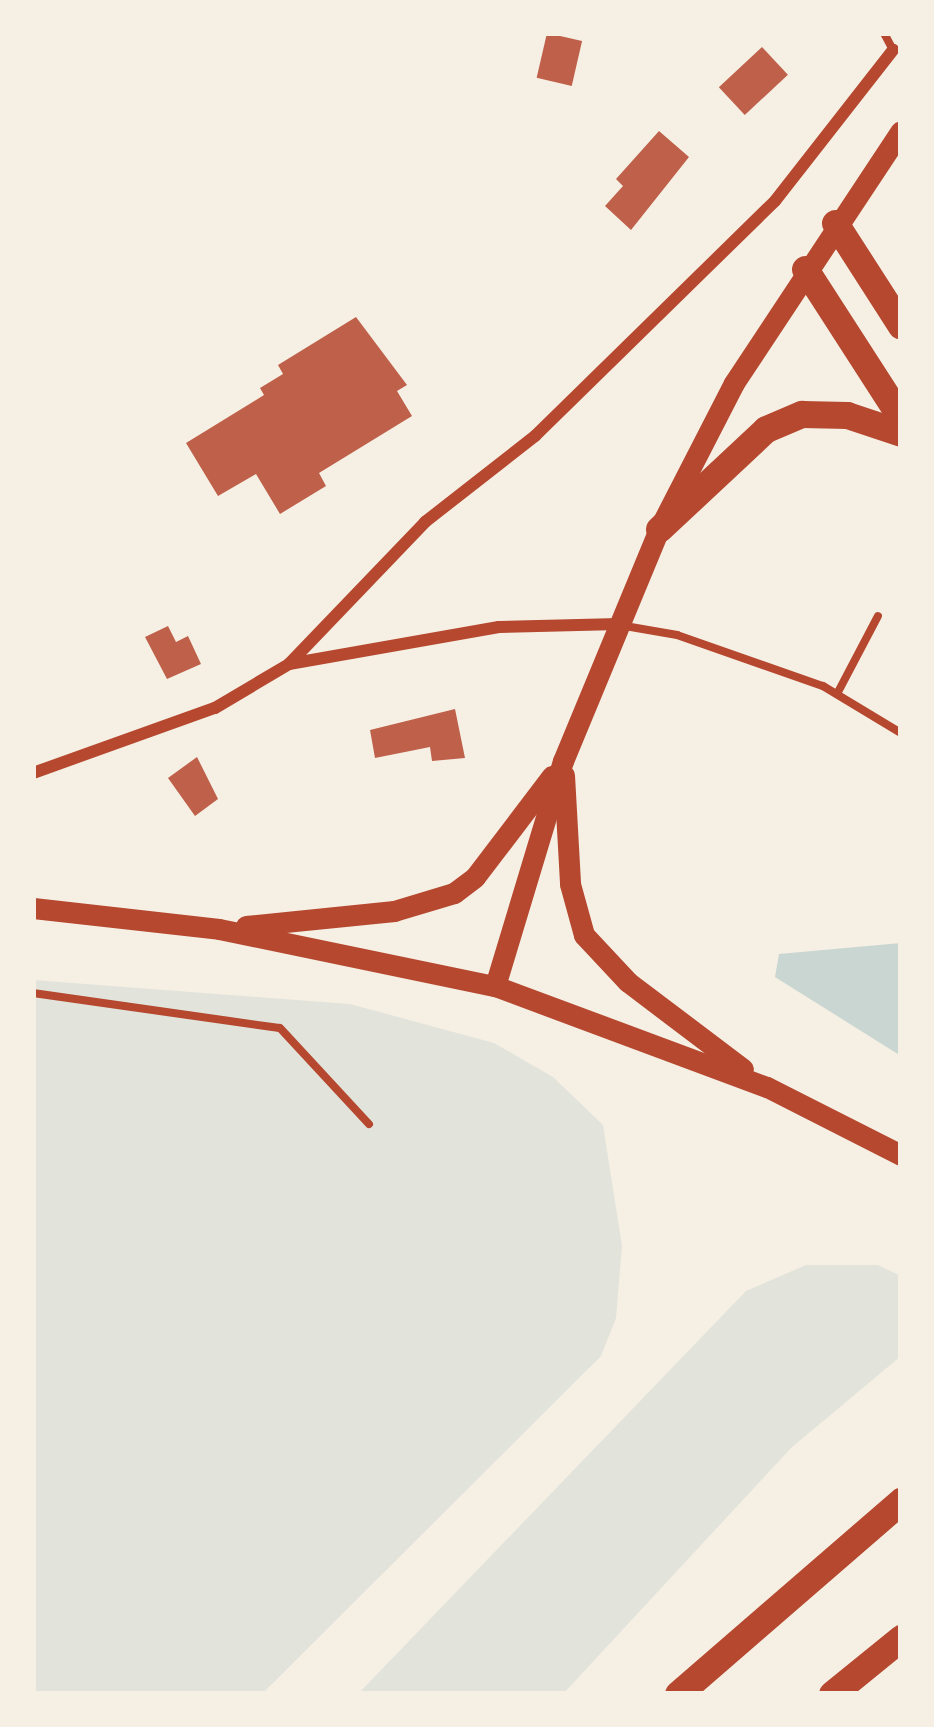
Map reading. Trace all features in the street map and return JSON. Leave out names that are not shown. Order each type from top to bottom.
[{"type":"highway","points":[[835,223],[901,326]]},
{"type":"highway","points":[[805,269],[901,418]]},
{"type":"highway","points":[[659,529],[766,429],[802,414],[847,415],[901,433]]},
{"type":"highway","points":[[678,1694],[901,1501]]},
{"type":"highway","points":[[832,1694],[901,1638]]},
{"type":"main road","points":[[495,986],[563,761],[659,529],[734,383],[835,223],[901,131]]},
{"type":"main road","points":[[219,928],[394,911],[454,893],[475,877],[563,761]]},
{"type":"main road","points":[[563,761],[570,884],[584,934],[628,982],[767,1088]]},
{"type":"main road","points":[[33,908],[219,928],[495,986],[767,1088],[901,1155]]},
{"type":"street","points":[[33,773],[215,708],[289,664],[425,522],[535,436],[776,201],[893,50]]},
{"type":"street","points":[[289,664],[499,627],[619,624]]},
{"type":"lane","points":[[884,33],[893,50]]},
{"type":"lane","points":[[837,694],[878,616]]},
{"type":"lane","points":[[619,624],[677,635],[837,694],[901,734]]},
{"type":"lane","points":[[33,993],[280,1028],[369,1124]]},
{"type":"shaded area","points":[[901,943],[901,1056],[775,977],[779,954]]},
{"type":"shaded area","points":[[33,980],[350,1004],[494,1043],[553,1077],[603,1125],[622,1246],[616,1318],[601,1356],[262,1694],[33,1694]]},
{"type":"shaded area","points":[[806,1265],[878,1265],[901,1276],[901,1356],[791,1448],[563,1694],[358,1694],[746,1291]]},
{"type":"building","points":[[547,33],[582,41],[572,86],[537,78]]},
{"type":"building","points":[[762,47],[788,75],[745,115],[719,87]]},
{"type":"building","points":[[659,131],[689,157],[631,230],[605,206],[623,186],[616,179]]},
{"type":"building","points":[[356,317],[407,385],[397,391],[412,416],[319,473],[326,486],[280,514],[256,474],[218,496],[186,443],[264,395],[260,388],[283,374],[278,365]]},
{"type":"building","points":[[168,626],[176,642],[188,636],[201,664],[167,679],[145,637]]},
{"type":"building","points":[[455,709],[465,758],[432,761],[430,747],[375,758],[370,730]]},
{"type":"building","points":[[197,757],[218,799],[195,816],[168,778]]}]
